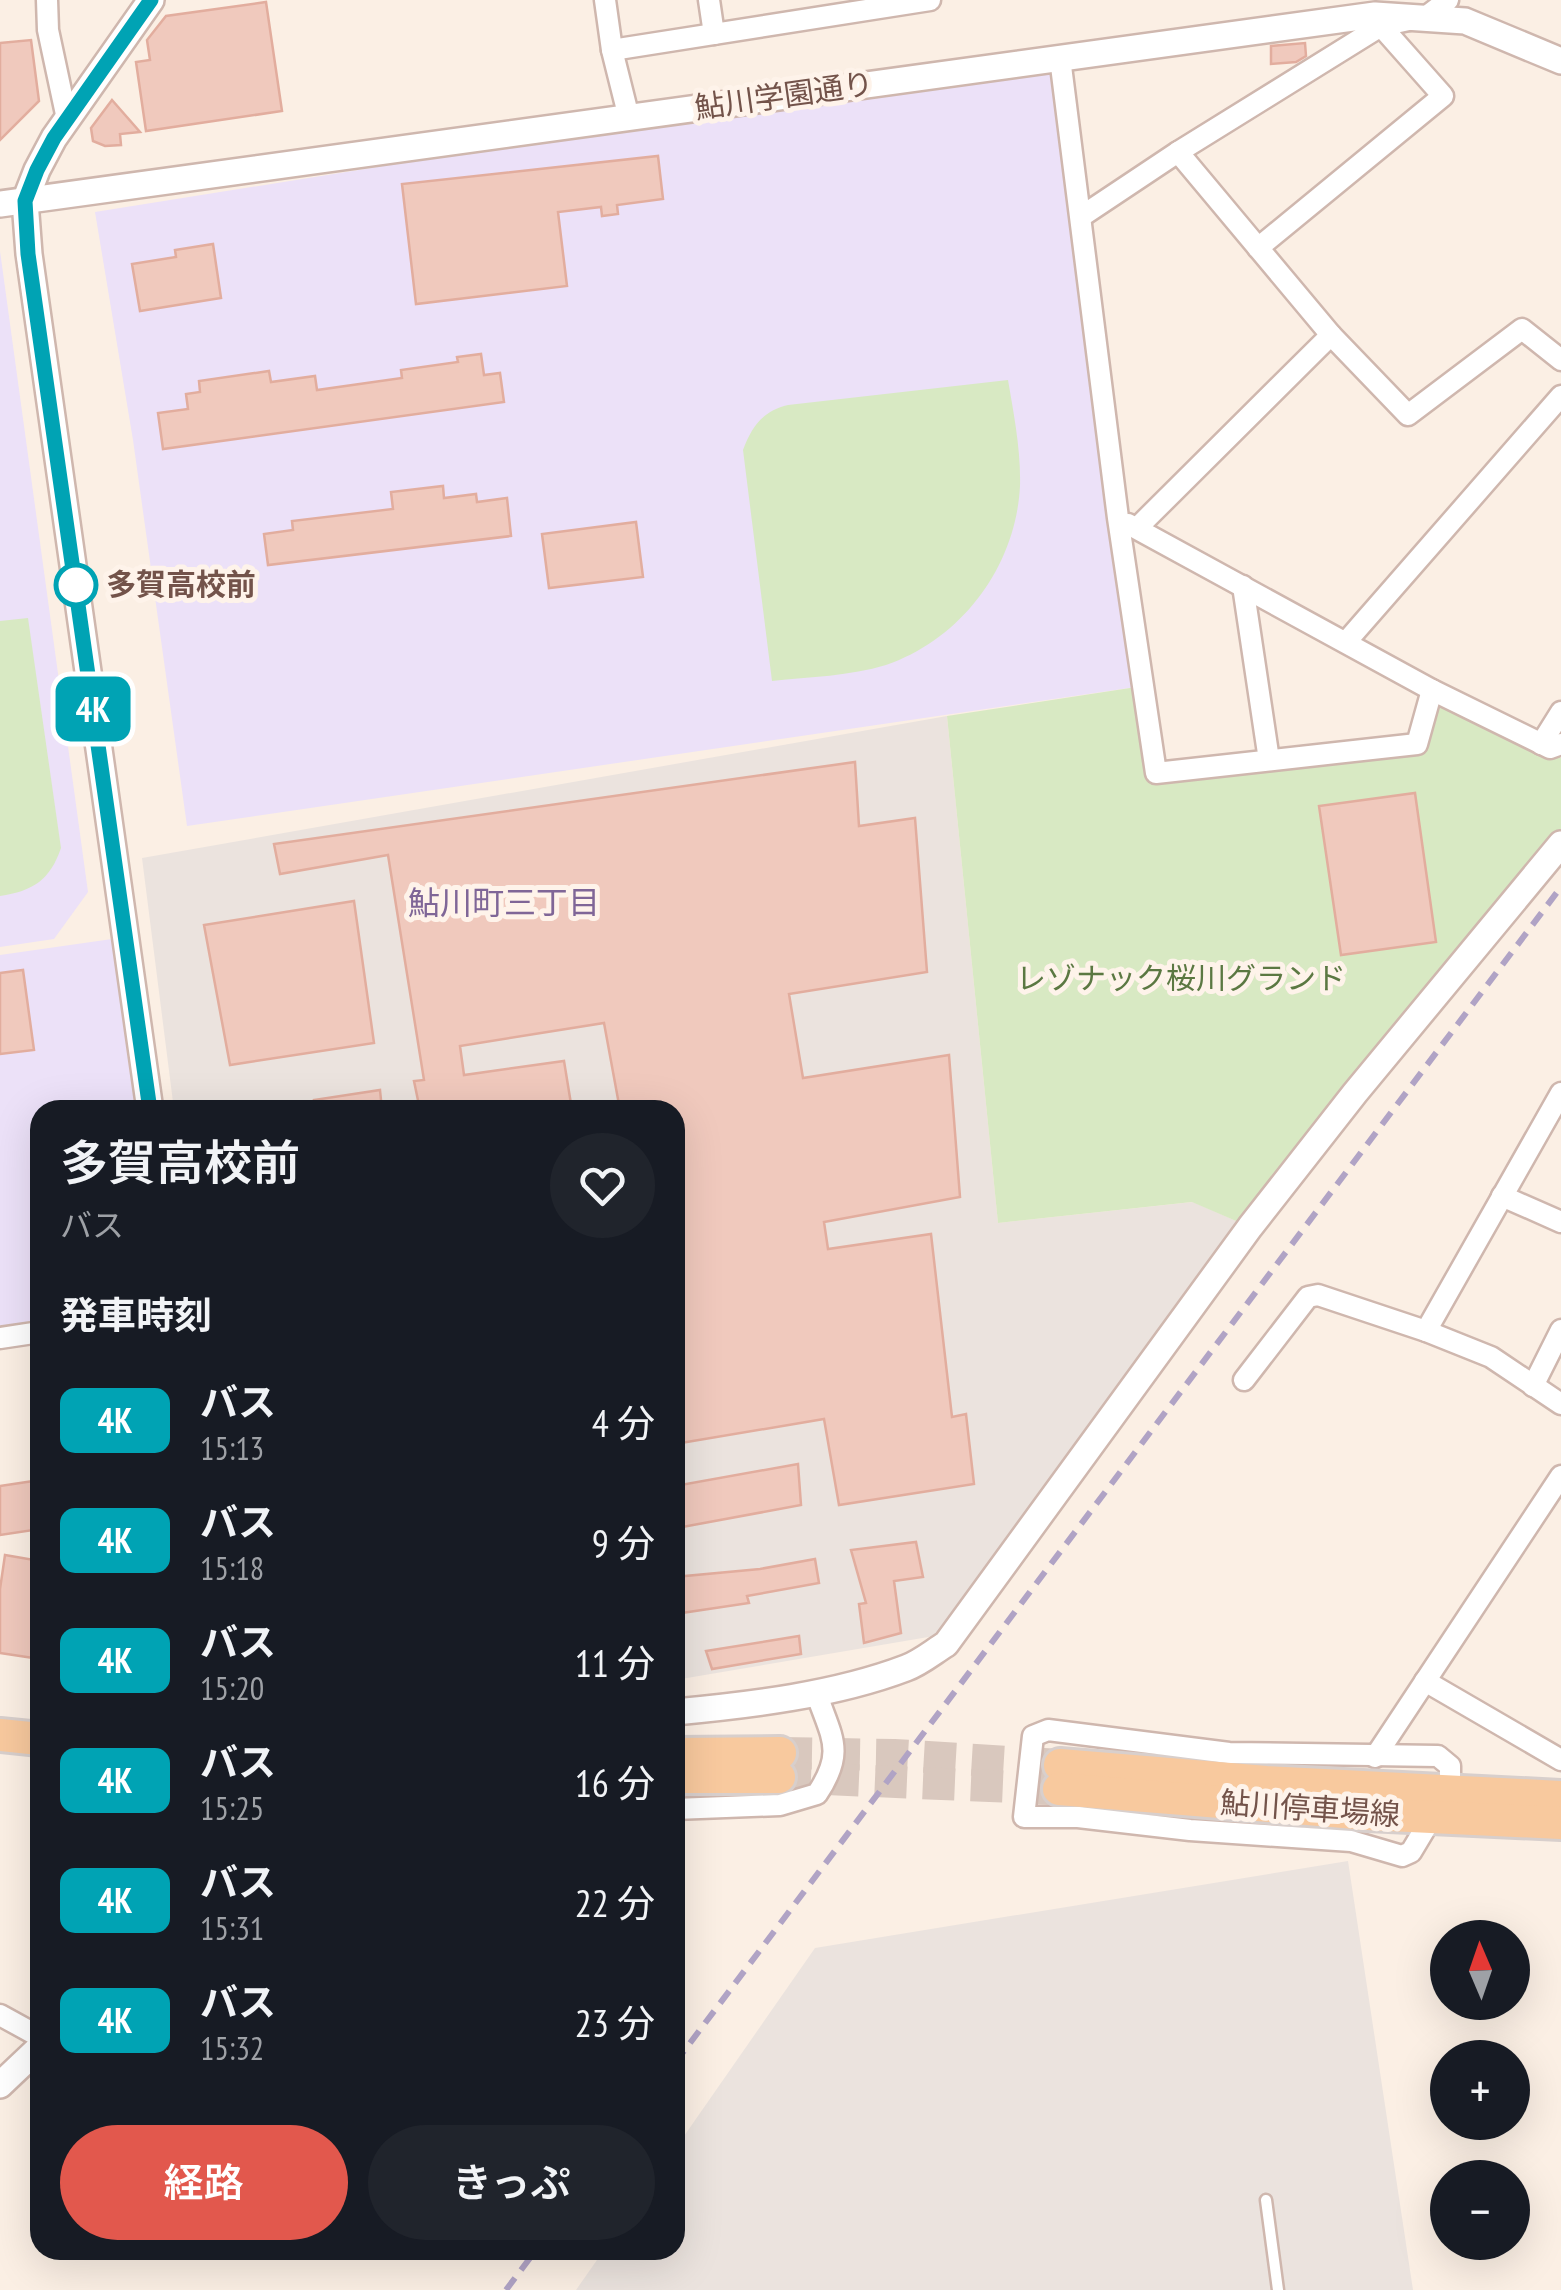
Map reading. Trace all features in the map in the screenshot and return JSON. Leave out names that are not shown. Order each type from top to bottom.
[{"type":"main road","points":[[0,1734],[30,1738]]},
{"type":"main road","points":[[685,1755],[780,1765],[685,1777]]},
{"type":"main road","name":"鮎川停車場線","points":[[1060,1777],[1219,1804],[1441,1805],[1561,1797]]},
{"type":"main road","name":"鮎川停車場線","points":[[1441,1805],[1561,1823]]},
{"type":"street","points":[[47,0],[48,30],[67,119]]},
{"type":"street","points":[[149,1100],[28,254],[12,202],[151,0]]},
{"type":"street","points":[[605,0],[612,50],[629,118]]},
{"type":"street","points":[[709,0],[714,34]]},
{"type":"street","points":[[612,50],[714,34],[821,9],[930,0]]},
{"type":"street","points":[[1082,216],[1381,26],[1427,16],[1448,0]]},
{"type":"street","name":"鮎川学園通り","points":[[12,202],[1327,19],[1375,15],[1464,21],[1561,61]]},
{"type":"street","points":[[1258,248],[1443,96],[1381,26]]},
{"type":"street","points":[[1060,58],[1128,523],[1156,773],[1418,744],[1432,690]]},
{"type":"street","points":[[1178,152],[1331,335],[1408,415],[1522,329],[1561,360]]},
{"type":"street","points":[[1128,523],[1331,335]]},
{"type":"street","points":[[1346,642],[1561,396]]},
{"type":"street","points":[[1128,523],[1432,690],[1551,744],[1561,712]]},
{"type":"street","points":[[1242,586],[1269,760]]},
{"type":"street","points":[[685,1711],[816,1692],[908,1668],[946,1644],[1262,1212],[1561,844]]},
{"type":"street","points":[[1426,1331],[1561,1092]]},
{"type":"street","points":[[1502,1196],[1561,1222]]},
{"type":"street","points":[[1244,1380],[1308,1297],[1318,1295],[1490,1357],[1561,1404]]},
{"type":"street","points":[[1533,1386],[1561,1330]]},
{"type":"street","points":[[0,1338],[30,1334]]},
{"type":"street","points":[[1374,1758],[1561,1476]]},
{"type":"street","points":[[1425,1681],[1561,1760]]},
{"type":"street","points":[[685,1809],[760,1807],[817,1794],[834,1768],[832,1738],[816,1692]]},
{"type":"street","points":[[1048,1730],[1230,1753],[1374,1758],[1438,1756],[1450,1766],[1441,1805],[1411,1852],[1402,1856],[1350,1841],[1024,1817],[1033,1736],[1048,1730]]},
{"type":"street","points":[[0,2015],[30,2032]]},
{"type":"street","points":[[0,2085],[30,2056]]},
{"type":"lane","points":[[1266,2200],[1278,2290]]},
{"type":"shaded area","points":[[1060,58],[1143,686],[187,826],[133,440],[95,212]]},
{"type":"shaded area","points":[[0,251],[88,892],[54,939],[0,947]]},
{"type":"shaded area","points":[[947,716],[998,1223],[1193,1202],[1250,1227],[946,1634],[685,1678],[685,1100],[173,1100],[142,858]]},
{"type":"shaded area","points":[[112,939],[134,1100],[30,1100],[30,1325],[0,1329],[0,955]]},
{"type":"shaded area","points":[[1348,1861],[1413,2290],[576,2290],[597,2260],[685,2260],[685,2135],[815,1948]]},
{"type":"green space","points":[[1008,380],[1020,486],[1008,544],[980,596],[938,637],[886,665],[844,674],[772,681],[743,450],[755,427],[772,411],[788,405]]},
{"type":"green space","points":[[28,618],[61,848],[39,882],[0,896],[0,621]]},
{"type":"green space","name":"レゾナック桜川グランド","points":[[1143,686],[1156,772],[1417,744],[1432,690],[1550,748],[1561,758],[1561,844],[1250,1227],[1192,1202],[998,1223],[947,716]]},
{"type":"building","points":[[266,2],[282,111],[146,131],[136,62],[150,60],[147,40],[166,16]]},
{"type":"building","points":[[31,40],[39,101],[0,140],[0,43]]},
{"type":"building","points":[[1305,43],[1306,56],[1296,62],[1271,64],[1271,46]]},
{"type":"building","points":[[112,100],[140,132],[120,134],[121,145],[105,146],[93,141],[91,128]]},
{"type":"building","points":[[658,156],[663,199],[617,205],[618,214],[602,216],[601,207],[558,212],[567,286],[416,304],[402,184]]},
{"type":"building","points":[[213,244],[221,298],[140,311],[132,264],[176,257],[175,250]]},
{"type":"building","points":[[481,354],[484,375],[500,373],[504,402],[163,449],[158,413],[188,409],[186,394],[200,392],[199,381],[269,371],[271,382],[315,376],[317,390],[402,378],[401,370],[458,362],[457,357]]},
{"type":"building","points":[[443,486],[444,498],[476,494],[477,502],[507,498],[511,536],[268,565],[264,534],[293,530],[292,521],[393,509],[391,492]]},
{"type":"building","points":[[636,522],[643,577],[549,588],[542,534]]},
{"type":"building","points":[[855,762],[859,826],[915,818],[927,972],[789,994],[803,1078],[949,1055],[960,1197],[824,1222],[828,1249],[931,1234],[952,1417],[966,1414],[974,1484],[839,1505],[824,1419],[685,1442],[685,1100],[618,1100],[604,1023],[460,1046],[464,1075],[564,1061],[570,1100],[418,1100],[414,1081],[424,1080],[388,855],[280,874],[274,844]]},
{"type":"building","points":[[1415,793],[1436,942],[1341,955],[1319,806]]},
{"type":"building","points":[[354,901],[374,1043],[230,1065],[204,925]]},
{"type":"building","points":[[23,970],[34,1050],[0,1054],[0,973]]},
{"type":"building","points":[[380,1090],[381,1100],[314,1100]]},
{"type":"building","points":[[798,1464],[801,1505],[685,1527],[685,1484]]},
{"type":"building","points":[[30,1482],[30,1530],[0,1535],[0,1486]]},
{"type":"building","points":[[916,1542],[923,1577],[894,1581],[901,1633],[864,1643],[859,1604],[866,1603],[851,1550]]},
{"type":"building","points":[[5,1555],[30,1559],[30,1658],[0,1653],[0,1589]]},
{"type":"building","points":[[815,1559],[819,1583],[747,1596],[749,1603],[685,1613],[685,1576]]},
{"type":"building","points":[[799,1636],[801,1654],[712,1669],[706,1651]]},
{"type":"tunnel","points":[[780,1753],[1060,1765]]},
{"type":"tunnel","points":[[779,1777],[1059,1789]]},
{"type":"railway","points":[[685,2050],[1561,887]]},
{"type":"railway","points":[[506,2290],[528,2260]]},
{"type":"bus line","name":"4K","points":[[149,1100],[28,254],[25,201],[54,138],[151,0]]},
{"type":"place","name":"多賀高校前","points":[[76,585]]},
{"type":"district","name":"鮎川町三丁目","points":[[504,903]]}]
